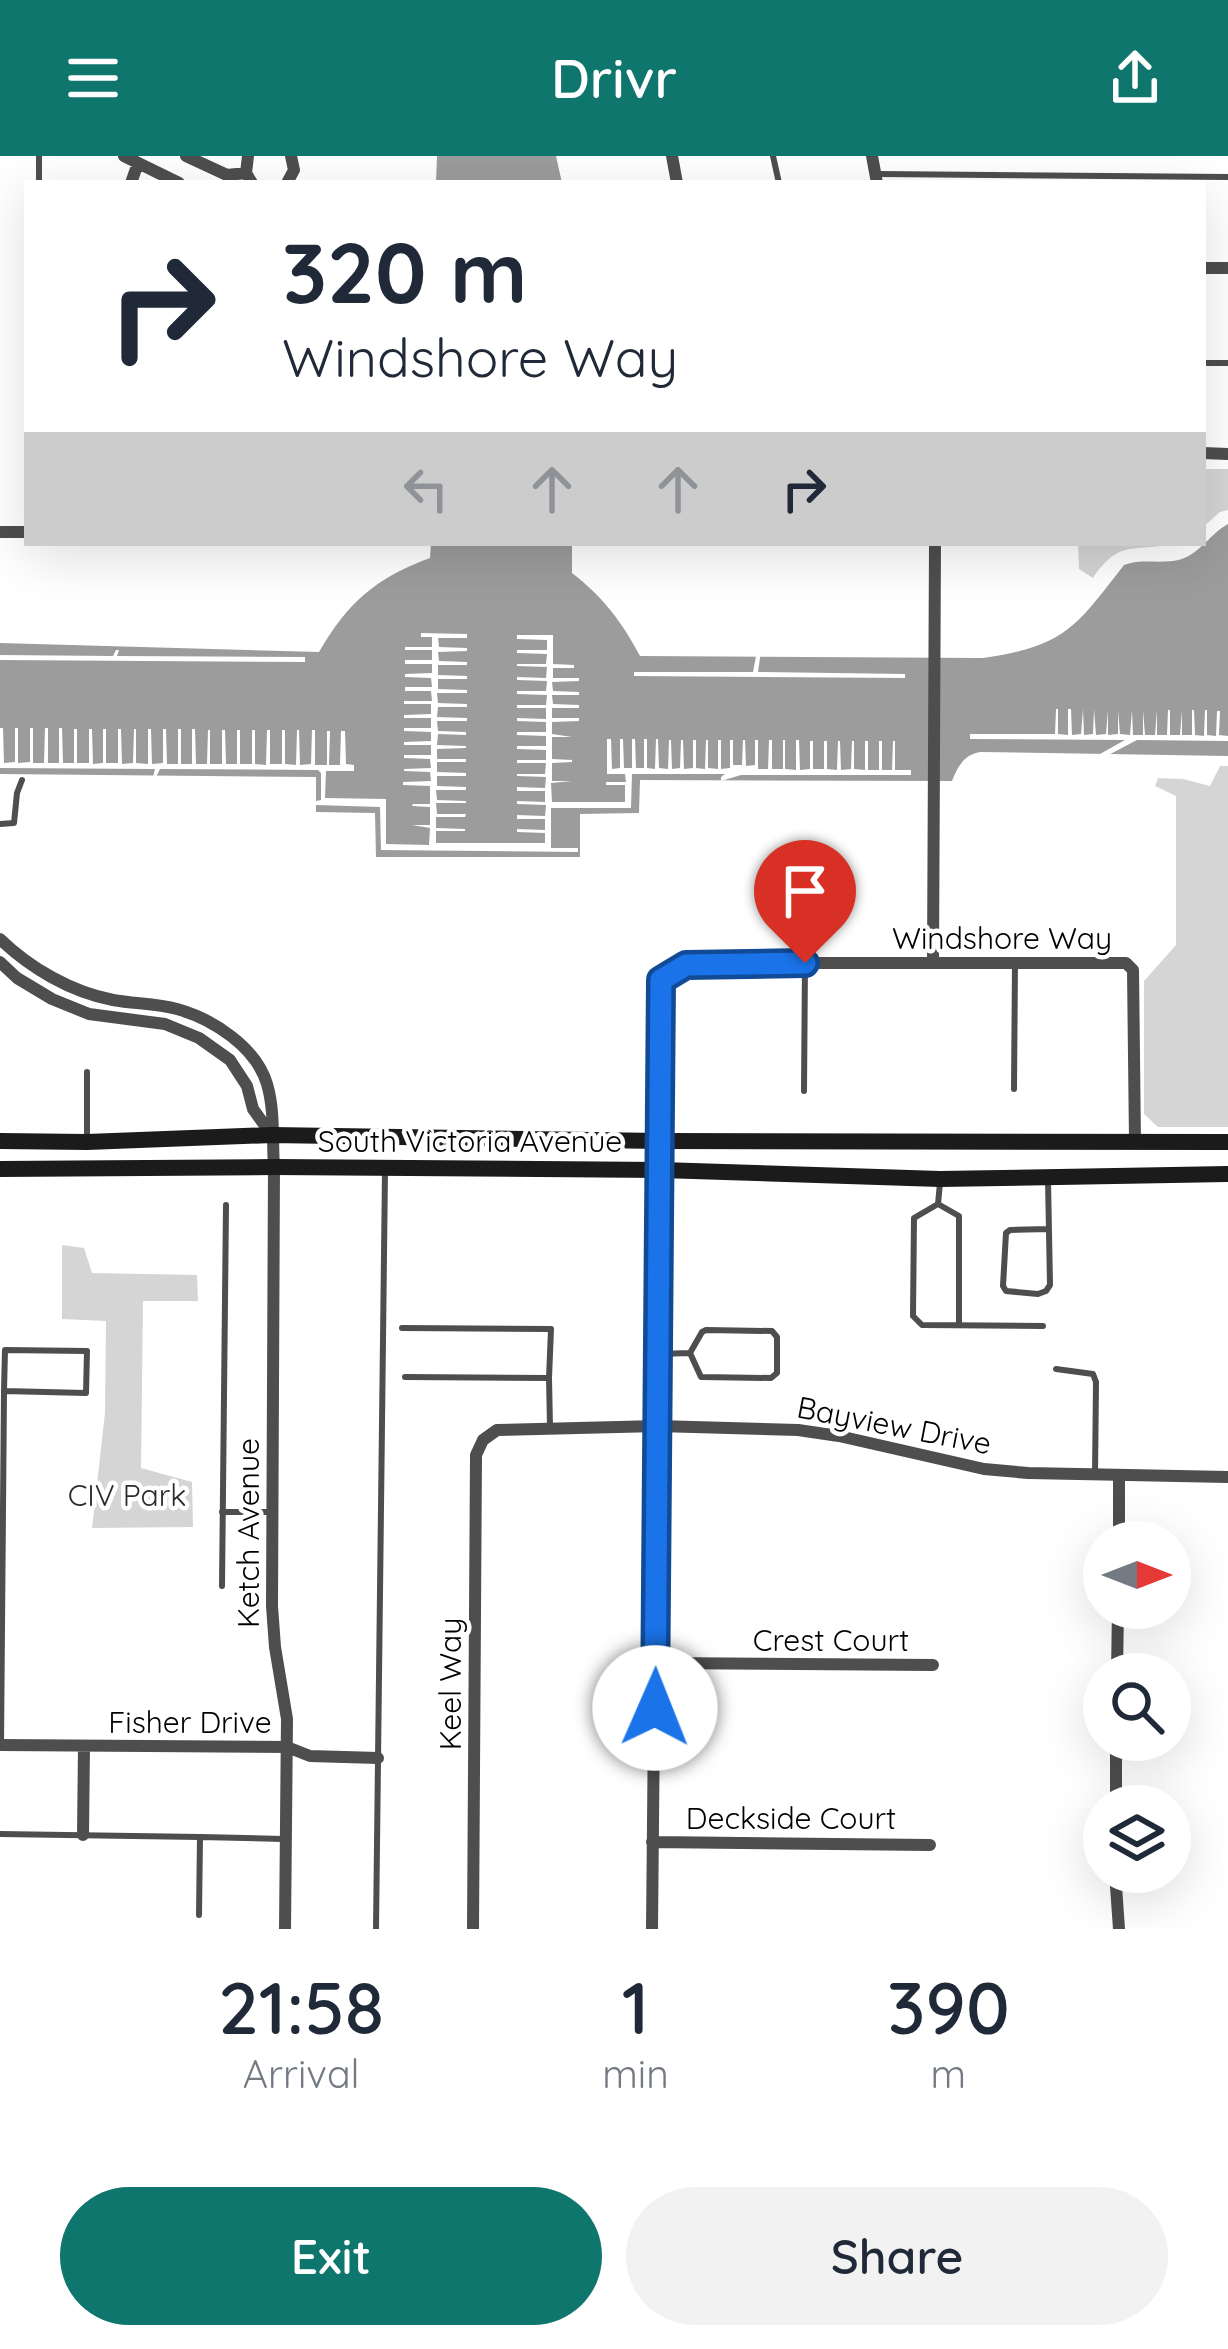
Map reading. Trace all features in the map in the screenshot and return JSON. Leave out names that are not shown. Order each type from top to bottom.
[{"type":"main road","name":"South Victoria Avenue","points":[[0,1141],[272,1136],[1228,1142]]},
{"type":"main road","name":"South Victoria Avenue","points":[[0,1169],[661,1170],[940,1179],[1228,1174]]},
{"type":"street","points":[[124,156],[173,180]]},
{"type":"street","points":[[186,156],[227,175],[249,178],[248,156]]},
{"type":"street","points":[[872,156],[876,178]]},
{"type":"street","points":[[131,180],[138,163]]},
{"type":"street","points":[[933,963],[935,546]]},
{"type":"street","name":"Ketch Avenue","points":[[0,939],[35,969],[73,987],[111,1000],[180,1010],[213,1024],[245,1049],[266,1078],[274,1167],[272,1606],[287,1719],[286,1929]]},
{"type":"street","points":[[0,962],[52,999],[89,1014],[165,1024],[199,1038],[230,1060],[272,1136]]},
{"type":"street","name":"Windshore Way","points":[[661,1142],[661,980],[686,965],[805,963],[1131,965],[1135,1142]]},
{"type":"street","points":[[652,1929],[661,1142]]},
{"type":"street","name":"Bayview Drive","points":[[483,1440],[497,1430],[550,1426],[798,1430],[1028,1474],[1228,1477]]},
{"type":"street","name":"Keel Way","points":[[473,1929],[476,1455],[483,1440]]},
{"type":"street","points":[[1119,1475],[1119,1521]]},
{"type":"street","name":"Crest Court","points":[[656,1664],[933,1665]]},
{"type":"street","name":"Fisher Drive","points":[[1,1745],[287,1747],[310,1756],[378,1758]]},
{"type":"street","points":[[82,1835],[84,1746]]},
{"type":"street","name":"Deckside Court","points":[[652,1842],[930,1845]]},
{"type":"street","points":[[1116,1893],[1119,1929]]},
{"type":"lane","points":[[876,178],[1228,177]]},
{"type":"lane","points":[[0,824],[14,823],[22,780]]},
{"type":"lane","points":[[804,1091],[805,963]]},
{"type":"lane","points":[[1014,1089],[1015,963]]},
{"type":"lane","points":[[87,1072],[87,1142]]},
{"type":"lane","points":[[376,1929],[385,1168]]},
{"type":"lane","points":[[1047,1177],[1049,1229],[1050,1285],[1038,1294],[1006,1291],[1006,1232],[1049,1229]]},
{"type":"lane","points":[[938,1204],[940,1179]]},
{"type":"lane","points":[[938,1204],[914,1218],[913,1316],[922,1325],[1043,1326]]},
{"type":"lane","points":[[938,1204],[959,1216],[959,1325]]},
{"type":"lane","points":[[222,1586],[226,1205]]},
{"type":"lane","points":[[402,1328],[551,1329],[550,1426]]},
{"type":"lane","points":[[706,1330],[772,1331],[777,1337],[776,1373],[771,1378],[701,1377],[690,1353],[706,1330]]},
{"type":"lane","points":[[1,1745],[4,1391],[5,1349],[87,1351],[86,1393],[4,1391]]},
{"type":"lane","points":[[658,1354],[690,1353]]},
{"type":"lane","points":[[1056,1369],[1086,1371],[1096,1382],[1094,1475]]},
{"type":"lane","points":[[405,1378],[550,1378]]},
{"type":"lane","points":[[223,1512],[272,1512]]},
{"type":"lane","points":[[0,1834],[286,1839]]},
{"type":"lane","points":[[199,1915],[200,1837]]},
{"type":"green space","points":[[1206,469],[1228,469],[1228,510],[1206,524]]},
{"type":"green space","points":[[1078,546],[1164,546],[1121,552],[1093,578],[1079,569]]},
{"type":"green space","points":[[1220,766],[1228,766],[1228,1127],[1158,1127],[1144,1114],[1144,981],[1176,945],[1176,796],[1155,786],[1158,778],[1210,786]]},
{"type":"green space","name":"CIV Park","points":[[62,1245],[84,1248],[92,1273],[197,1275],[198,1301],[143,1301],[141,1468],[192,1482],[193,1527],[92,1528],[105,1413],[106,1321],[62,1319]]},
{"type":"shaded area","points":[[437,156],[556,156],[561,180],[436,180]]},
{"type":"shaded area","points":[[1228,524],[1228,756],[980,752],[962,762],[952,781],[640,780],[639,813],[580,814],[580,857],[376,857],[375,813],[316,812],[316,777],[0,774],[0,643],[319,652],[365,594],[430,558],[431,546],[572,546],[572,573],[611,611],[640,656],[983,658],[1051,640],[1079,619],[1124,565],[1182,559],[1206,546]]},
{"type":"pier","points":[[421,633],[467,634],[467,638],[438,638],[439,647],[467,648],[438,652],[439,661],[467,665],[438,665],[438,675],[467,679],[438,679],[438,689],[467,693],[437,693],[438,703],[467,707],[438,707],[437,717],[467,721],[437,721],[438,731],[466,735],[438,734],[437,745],[466,748],[437,749],[437,759],[466,762],[437,762],[437,772],[466,776],[437,776],[437,786],[466,790],[436,790],[437,800],[466,803],[436,803],[437,814],[466,814],[436,817],[436,828],[465,831],[436,831],[436,843],[545,843],[545,833],[517,829],[545,830],[545,819],[517,819],[517,815],[545,816],[546,805],[517,801],[545,802],[545,791],[517,791],[517,787],[545,788],[546,777],[517,774],[545,774],[546,763],[517,760],[546,760],[546,750],[517,746],[546,746],[546,736],[517,732],[546,732],[546,722],[517,718],[546,719],[546,708],[517,705],[546,705],[547,695],[517,691],[546,691],[547,681],[517,677],[546,678],[547,667],[517,664],[546,664],[547,654],[517,650],[547,650],[547,640],[517,639],[517,635],[553,635],[553,664],[574,668],[553,668],[553,678],[579,678],[552,682],[553,691],[579,692],[552,695],[553,704],[579,708],[552,708],[552,718],[579,721],[552,722],[552,734],[572,737],[552,737],[552,759],[572,762],[552,763],[552,781],[572,781],[551,783],[552,802],[625,802],[625,785],[606,785],[626,782],[625,774],[607,774],[607,739],[611,739],[612,769],[620,768],[620,739],[624,768],[632,768],[635,739],[636,768],[644,768],[647,739],[647,768],[655,769],[656,739],[659,768],[668,769],[669,740],[672,769],[680,768],[681,740],[684,769],[693,768],[696,740],[696,768],[705,769],[708,740],[708,768],[718,769],[721,740],[721,769],[730,768],[730,740],[733,765],[742,765],[745,740],[746,766],[755,765],[758,740],[758,769],[768,769],[772,740],[772,769],[783,769],[785,740],[785,769],[796,770],[796,740],[800,770],[810,769],[810,741],[813,769],[824,769],[827,741],[827,769],[837,770],[840,741],[841,770],[851,769],[854,741],[854,769],[865,770],[868,741],[868,770],[879,770],[882,741],[882,770],[892,770],[895,741],[895,770],[911,770],[911,775],[741,775],[721,781],[725,774],[632,774],[631,808],[551,808],[551,848],[578,848],[578,852],[381,850],[380,807],[316,805],[321,800],[318,770],[160,769],[153,777],[155,769],[0,768],[0,728],[4,763],[15,762],[15,728],[18,763],[30,762],[33,728],[33,763],[44,763],[48,728],[48,763],[59,763],[62,728],[63,763],[74,763],[77,729],[77,763],[89,763],[92,729],[93,764],[103,763],[103,729],[106,763],[118,763],[121,729],[122,764],[133,763],[134,729],[136,763],[148,764],[151,729],[152,764],[163,763],[166,729],[167,764],[178,764],[181,729],[181,764],[192,764],[195,729],[196,764],[207,764],[210,730],[210,764],[222,764],[225,730],[226,764],[237,764],[240,730],[240,764],[252,764],[255,730],[255,764],[266,765],[270,730],[270,764],[282,764],[285,730],[285,764],[296,765],[299,730],[300,765],[311,764],[315,730],[315,765],[327,765],[330,731],[329,765],[340,765],[341,731],[345,731],[346,764],[354,765],[354,771],[326,771],[325,798],[386,799],[386,844],[429,845],[430,828],[412,825],[430,825],[430,807],[412,806],[430,804],[430,786],[403,785],[431,781],[430,772],[404,771],[431,768],[430,759],[404,758],[431,755],[431,745],[404,745],[431,741],[431,732],[404,731],[431,728],[431,718],[404,718],[431,714],[431,704],[404,704],[432,701],[431,691],[405,691],[405,687],[432,687],[431,678],[405,677],[432,673],[432,664],[405,664],[405,660],[432,660],[432,650],[405,650],[432,647],[432,637],[421,637]]},
{"type":"pier","points":[[116,650],[117,656],[305,657],[305,662],[0,660],[0,655],[113,656]]},
{"type":"pier","points":[[757,651],[761,651],[758,672],[905,674],[905,678],[634,676],[634,672],[753,672]]},
{"type":"pier","points":[[1056,709],[1058,734],[1068,735],[1068,709],[1072,735],[1081,734],[1083,709],[1084,735],[1093,734],[1094,709],[1096,735],[1106,734],[1108,710],[1108,735],[1118,734],[1118,710],[1120,734],[1130,735],[1132,710],[1133,735],[1143,735],[1143,710],[1145,735],[1155,735],[1157,710],[1157,735],[1167,735],[1170,710],[1170,735],[1180,735],[1182,710],[1182,735],[1192,735],[1194,710],[1195,735],[1204,736],[1207,710],[1207,735],[1216,736],[1220,711],[1219,735],[1228,736],[1228,741],[1137,740],[1099,760],[1091,759],[1125,740],[970,739],[970,734],[1055,734]]},
{"type":"route","points":[[655,1708],[661,980],[686,965],[805,963]]}]
